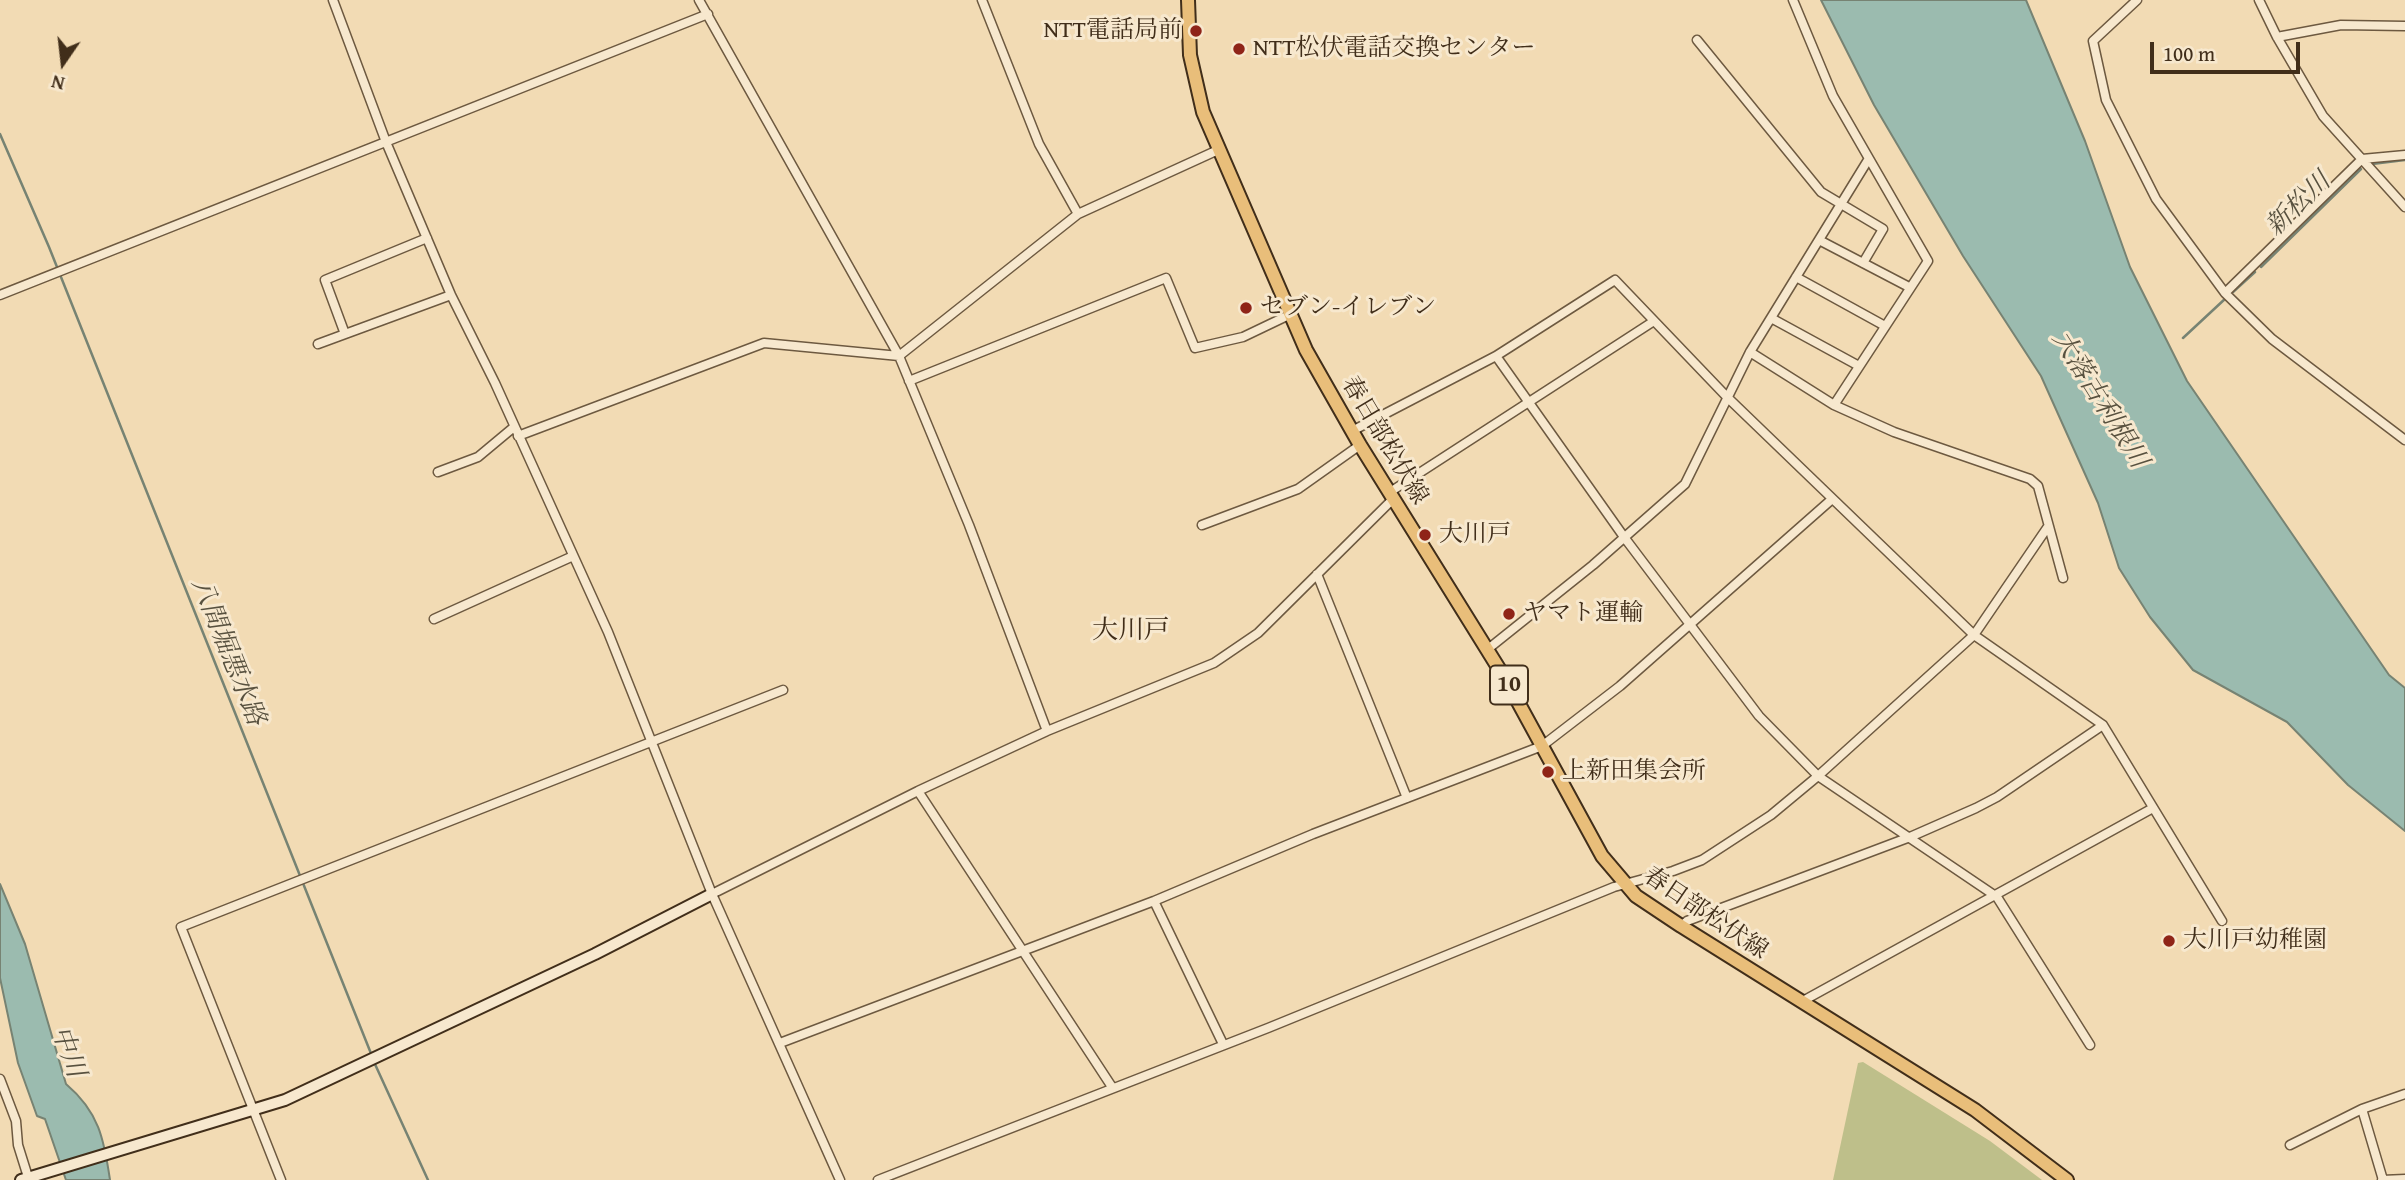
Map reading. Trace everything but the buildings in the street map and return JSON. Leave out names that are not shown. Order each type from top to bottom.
[{"type":"main road","name":"春日部松伏線","points":[[1188,0],[1195,83],[1218,150],[1289,315],[1360,445],[1488,649],[1583,826],[1624,885],[1681,926],[1979,1113],[2067,1180]]},
{"type":"street","points":[[333,0],[386,142],[451,295],[608,632],[712,894],[840,1180]]},
{"type":"street","points":[[699,0],[899,356],[969,525],[1047,731]]},
{"type":"street","points":[[982,0],[1039,144],[1078,214]]},
{"type":"street","points":[[1793,0],[1833,96],[1928,261],[1834,405]]},
{"type":"street","points":[[2137,0],[2093,41],[2106,100],[2156,199],[2225,293],[2272,339],[2405,440]]},
{"type":"street","points":[[2259,0],[2277,37],[2323,116],[2405,207]]},
{"type":"street","points":[[0,295],[708,14]]},
{"type":"street","points":[[2277,37],[2341,25],[2405,26]]},
{"type":"street","points":[[1697,40],[1821,192],[1882,229],[1863,264]]},
{"type":"street","points":[[518,436],[764,343],[899,356],[1078,214],[1218,150]]},
{"type":"street","points":[[2225,293],[2362,159],[2405,155]]},
{"type":"street","points":[[1488,649],[1685,484],[1750,352],[1868,160]]},
{"type":"street","points":[[345,334],[325,280],[427,238]]},
{"type":"street","points":[[1819,240],[1909,288]]},
{"type":"street","points":[[1796,277],[1885,326]]},
{"type":"street","points":[[909,381],[1166,278],[1195,348],[1243,337],[1289,315]]},
{"type":"street","points":[[1352,431],[1496,356],[1615,279],[1727,397],[1831,500],[1975,635],[2102,725],[2221,921]]},
{"type":"street","points":[[318,344],[451,295]]},
{"type":"street","points":[[1771,318],[1859,366]]},
{"type":"street","points":[[0,1079],[16,1121],[18,1145],[27,1178],[285,1100],[379,1058],[918,791],[1047,731],[1214,663],[1258,633],[1392,495],[1654,321]]},
{"type":"street","points":[[1750,352],[1834,405],[1894,432],[2030,479],[2038,486],[2047,528],[2063,578]]},
{"type":"street","points":[[1496,356],[1623,537],[1759,716],[1818,776],[1997,897],[2090,1045]]},
{"type":"street","points":[[438,472],[478,457],[514,427]]},
{"type":"street","points":[[1202,524],[1298,489],[1360,445]]},
{"type":"street","points":[[780,1043],[1154,901],[1542,746],[1620,686],[1831,500]]},
{"type":"street","points":[[878,1180],[1269,1028],[1624,885],[1702,860],[1772,815],[1975,635],[2047,528]]},
{"type":"street","points":[[433,619],[571,557]]},
{"type":"street","points":[[1317,574],[1407,798]]},
{"type":"street","points":[[281,1180],[181,926],[783,691]]},
{"type":"street","points":[[1681,926],[1687,921],[1910,837],[1997,797],[2102,725]]},
{"type":"street","points":[[918,791],[1021,952],[1104,1070],[1112,1087]]},
{"type":"street","points":[[1801,1002],[1997,897],[2154,808]]},
{"type":"street","points":[[1154,901],[1223,1044]]},
{"type":"street","points":[[2290,1145],[2362,1109],[2405,1094]]},
{"type":"street","points":[[2362,1109],[2383,1180],[2405,1179]]},
{"type":"green space","points":[[1863,1062],[1990,1141],[2042,1180],[1833,1180],[1858,1063]]},
{"type":"water","name":"大落古利根川","points":[[1821,0],[2026,0],[2085,141],[2130,267],[2187,381],[2389,675],[2405,688],[2405,831],[2348,785],[2287,722],[2193,670],[2150,617],[2119,568],[2098,503],[2041,376],[1963,256],[1874,105]]},
{"type":"water","points":[[0,884],[25,944],[66,1084],[93,1116],[102,1139],[110,1180],[66,1180],[45,1119],[37,1116],[18,1063],[0,978]]},
{"type":"waterway","name":"八間堀悪水路","points":[[0,134],[49,247],[372,1056]]},
{"type":"waterway","name":"新松川","points":[[2372,164],[2405,160]]},
{"type":"waterway","name":"新松川","points":[[2261,267],[2361,169]]},
{"type":"waterway","name":"新松川","points":[[2233,292],[2255,272]]},
{"type":"waterway","name":"新松川","points":[[2183,338],[2226,298]]},
{"type":"waterway","name":"八間堀悪水路","points":[[374,1062],[428,1180]]},
{"type":"place","name":"NTT電話局前","points":[[1196,31]]},
{"type":"place","name":"NTT松伏電話交換センター","points":[[1239,49]]},
{"type":"place","name":"セブン-イレブン","points":[[1246,308]]},
{"type":"place","name":"大川戸","points":[[1425,535]]},
{"type":"place","name":"ヤマト運輸","points":[[1509,614]]},
{"type":"place","name":"上新田集会所","points":[[1548,772]]},
{"type":"place","name":"大川戸幼稚園","points":[[2169,941]]},
{"type":"district","name":"大川戸","points":[[1131,631]]},
{"type":"water label","name":"中川","points":[[67,1052]]}]
